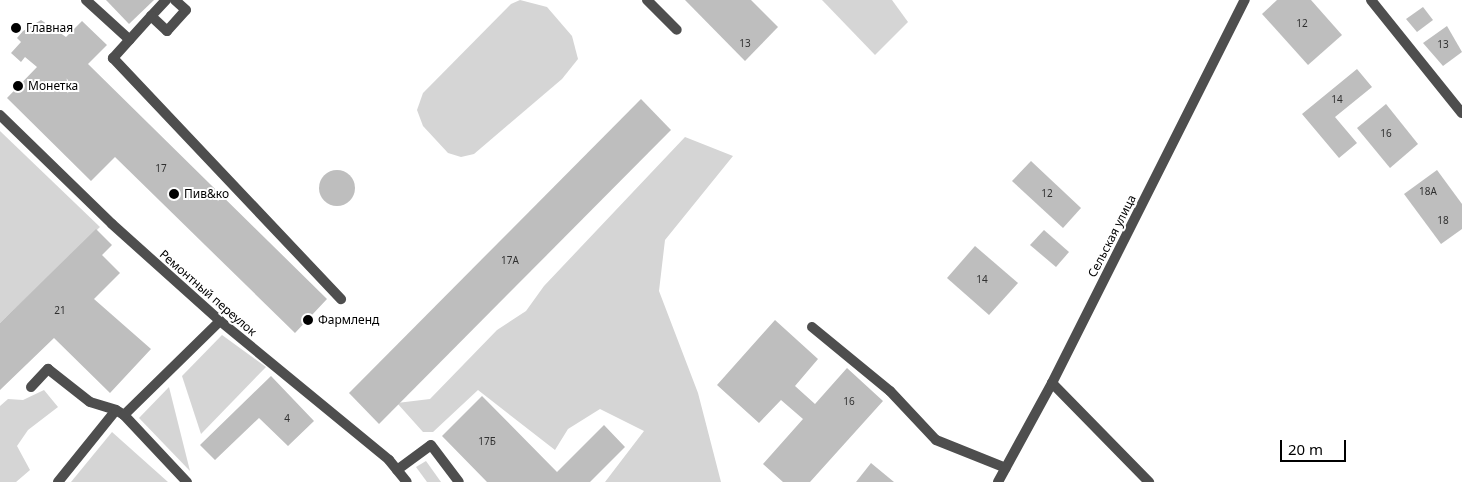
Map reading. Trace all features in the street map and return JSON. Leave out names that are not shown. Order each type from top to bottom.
[{"type":"street","points":[[86,0],[130,40]]},
{"type":"street","points":[[166,0],[113,58],[342,299]]},
{"type":"street","points":[[151,16],[166,31],[186,10],[175,0]]},
{"type":"street","points":[[647,0],[676,30]]},
{"type":"street","name":"Сельская улица","points":[[998,482],[1052,383],[1244,0]]},
{"type":"street","points":[[1371,0],[1462,113]]},
{"type":"street","name":"Ремонтный переулок","points":[[0,115],[112,224],[220,321],[396,470],[407,482]]},
{"type":"street","points":[[58,482],[120,412],[220,321]]},
{"type":"street","points":[[812,327],[890,392],[936,440],[1006,468]]},
{"type":"street","points":[[30,387],[48,369],[90,402],[120,412],[187,482]]},
{"type":"street","points":[[1052,383],[1149,482]]},
{"type":"street","points":[[396,470],[431,445],[459,482]]},
{"type":"shaded area","points":[[520,0],[547,7],[572,36],[578,59],[562,79],[474,154],[461,157],[448,153],[423,126],[417,110],[423,93],[511,4]]},
{"type":"shaded area","points":[[822,0],[892,0],[908,22],[875,55]]},
{"type":"shaded area","points":[[0,131],[100,227],[0,323]]},
{"type":"shaded area","points":[[685,137],[733,156],[665,240],[659,291],[698,393],[721,482],[605,482],[644,431],[600,409],[568,429],[555,450],[478,390],[433,432],[423,432],[397,403],[430,399],[497,330],[526,311],[544,286]]},
{"type":"shaded area","points":[[222,335],[266,367],[201,434],[182,376]]},
{"type":"shaded area","points":[[169,387],[190,471],[139,418]]},
{"type":"shaded area","points":[[44,390],[58,407],[28,430],[17,446],[30,470],[16,482],[0,482],[0,406],[8,399],[23,400]]},
{"type":"shaded area","points":[[112,432],[168,482],[71,482]]},
{"type":"shaded area","points":[[426,461],[441,482],[427,482],[416,467]]},
{"type":"building","points":[[106,0],[154,0],[129,24]]},
{"type":"building","points":[[685,0],[751,0],[778,27],[745,61]]},
{"type":"building","points":[[1277,0],[1311,0],[1342,35],[1308,65],[1262,14]]},
{"type":"building","points":[[1423,7],[1433,20],[1417,32],[1406,19]]},
{"type":"building","points":[[41,20],[66,37],[82,21],[107,45],[88,64],[327,299],[295,333],[115,157],[91,181],[7,98],[37,67],[25,57],[21,62],[11,53],[21,42],[17,38],[23,31]]},
{"type":"building","points":[[1447,26],[1462,52],[1443,66],[1423,43]]},
{"type":"building","points":[[1357,69],[1372,87],[1335,117],[1357,143],[1339,158],[1302,114]]},
{"type":"building","points":[[641,99],[671,130],[379,424],[349,393]]},
{"type":"building","points":[[1386,104],[1418,144],[1390,168],[1357,128]]},
{"type":"building","points":[[1031,161],[1081,208],[1063,228],[1012,181]]},
{"type":"building","points":[[337,170],[349,176],[355,188],[349,200],[337,206],[325,200],[319,188],[325,176]]},
{"type":"building","points":[[1437,170],[1462,204],[1462,229],[1441,244],[1404,194]]},
{"type":"building","points":[[96,229],[112,245],[102,255],[120,273],[94,299],[151,349],[110,393],[54,338],[0,390],[0,323]]},
{"type":"building","points":[[1044,230],[1069,252],[1056,267],[1030,245]]},
{"type":"building","points":[[975,246],[1018,283],[989,315],[947,278]]},
{"type":"building","points":[[775,320],[818,359],[795,386],[815,404],[847,368],[883,401],[810,482],[783,482],[763,464],[803,419],[781,400],[759,423],[717,385]]},
{"type":"building","points":[[271,376],[314,421],[288,446],[259,418],[215,460],[200,445]]},
{"type":"building","points":[[482,396],[557,472],[604,425],[625,447],[590,482],[487,482],[442,436]]},
{"type":"building","points":[[871,463],[894,482],[856,482]]},
{"type":"place","name":"Главная","points":[[16,28]]},
{"type":"place","name":"Монетка","points":[[18,86]]},
{"type":"place","name":"Пив&ко","points":[[174,194]]},
{"type":"place","name":"Фармленд","points":[[308,320]]}]
